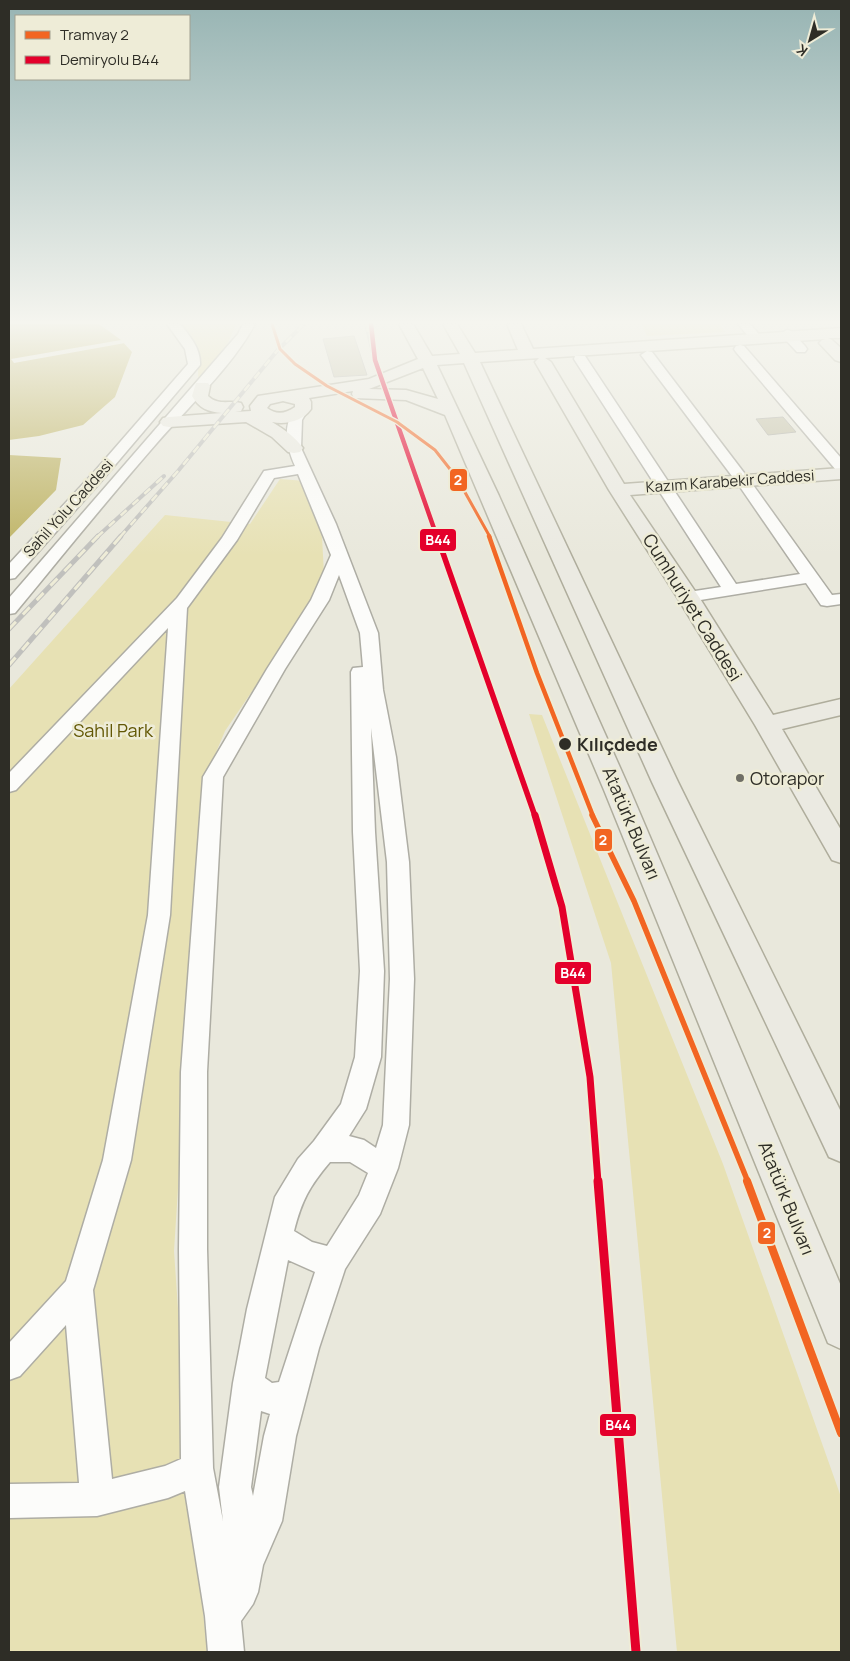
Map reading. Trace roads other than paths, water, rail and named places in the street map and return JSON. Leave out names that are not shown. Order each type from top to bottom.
[{"type":"main road","points":[[203,402],[207,405],[216,407],[258,411],[281,417],[321,402]]},
{"type":"main road","points":[[173,418],[258,411],[267,402]]},
{"type":"main road","points":[[301,410],[302,402]]},
{"type":"main road","points":[[428,402],[450,411]]},
{"type":"main road","name":"Atatürk Bulvarı","points":[[451,402],[450,411],[490,496],[635,831],[841,1330]]},
{"type":"main road","name":"Atatürk Bulvarı","points":[[469,402],[660,773],[841,1146]]},
{"type":"main road","name":"Cumhuriyet Caddesi","points":[[562,402],[688,597],[767,726],[841,853]]},
{"type":"main road","points":[[173,418],[216,407]]},
{"type":"main road","points":[[258,411],[267,425],[294,448]]},
{"type":"main road","name":"Kazım Karabekir Caddesi","points":[[618,490],[743,482],[841,473]]},
{"type":"main road","points":[[767,726],[841,707]]},
{"type":"street","name":"Sahil Yolu Caddesi","points":[[9,574],[162,402]]},
{"type":"street","points":[[9,609],[188,402]]},
{"type":"street","points":[[608,402],[731,589]]},
{"type":"street","points":[[682,402],[743,482],[827,600],[841,598]]},
{"type":"street","points":[[785,402],[841,467]]},
{"type":"street","points":[[223,1616],[241,1592],[246,1564],[265,1521],[280,1436],[304,1348],[333,1262],[370,1204],[384,1168],[396,1125],[402,980],[398,862],[386,757],[374,690],[369,633],[340,554],[305,469],[294,448],[295,420],[301,410]]},
{"type":"street","points":[[9,785],[178,607],[229,540],[269,474],[305,469]]},
{"type":"street","points":[[226,1652],[223,1616],[198,1468],[193,1249],[194,1072],[213,777],[276,669],[320,600],[340,554]]},
{"type":"street","points":[[688,597],[810,577]]},
{"type":"street","points":[[246,1564],[235,1486],[249,1383],[262,1309],[278,1238],[289,1197],[308,1168],[324,1150],[353,1109],[368,1058],[372,971],[364,832],[360,661],[350,611],[354,595]]},
{"type":"street","points":[[97,1498],[78,1290],[117,1160],[159,915],[178,607]]},
{"type":"street","points":[[324,1150],[354,1149],[384,1168]]},
{"type":"street","points":[[278,1238],[307,1255],[333,1262]]},
{"type":"street","points":[[9,1365],[78,1290]]},
{"type":"street","points":[[249,1383],[260,1396],[278,1399],[291,1396]]},
{"type":"street","points":[[9,1501],[97,1498],[168,1482],[198,1468]]},
{"type":"railway","points":[[120,537],[235,402]]},
{"type":"railway","points":[[97,537],[164,476]]},
{"type":"railway","points":[[9,665],[121,536]]},
{"type":"railway","points":[[9,629],[97,537]]},
{"type":"tram line","name":"2","points":[[357,402],[397,422],[435,450],[457,478],[488,532],[537,673],[583,792],[598,829],[634,901],[734,1145],[841,1433]]},
{"type":"rail line","name":"B44","points":[[390,402],[543,838],[562,907],[590,1077],[636,1652]]},
{"type":"place","name":"Kılıçdede","points":[[565,744]]},
{"type":"place","name":"Otorapor","points":[[740,778]]},
{"type":"park label","name":"Sahil Park","points":[[113,730]]}]
